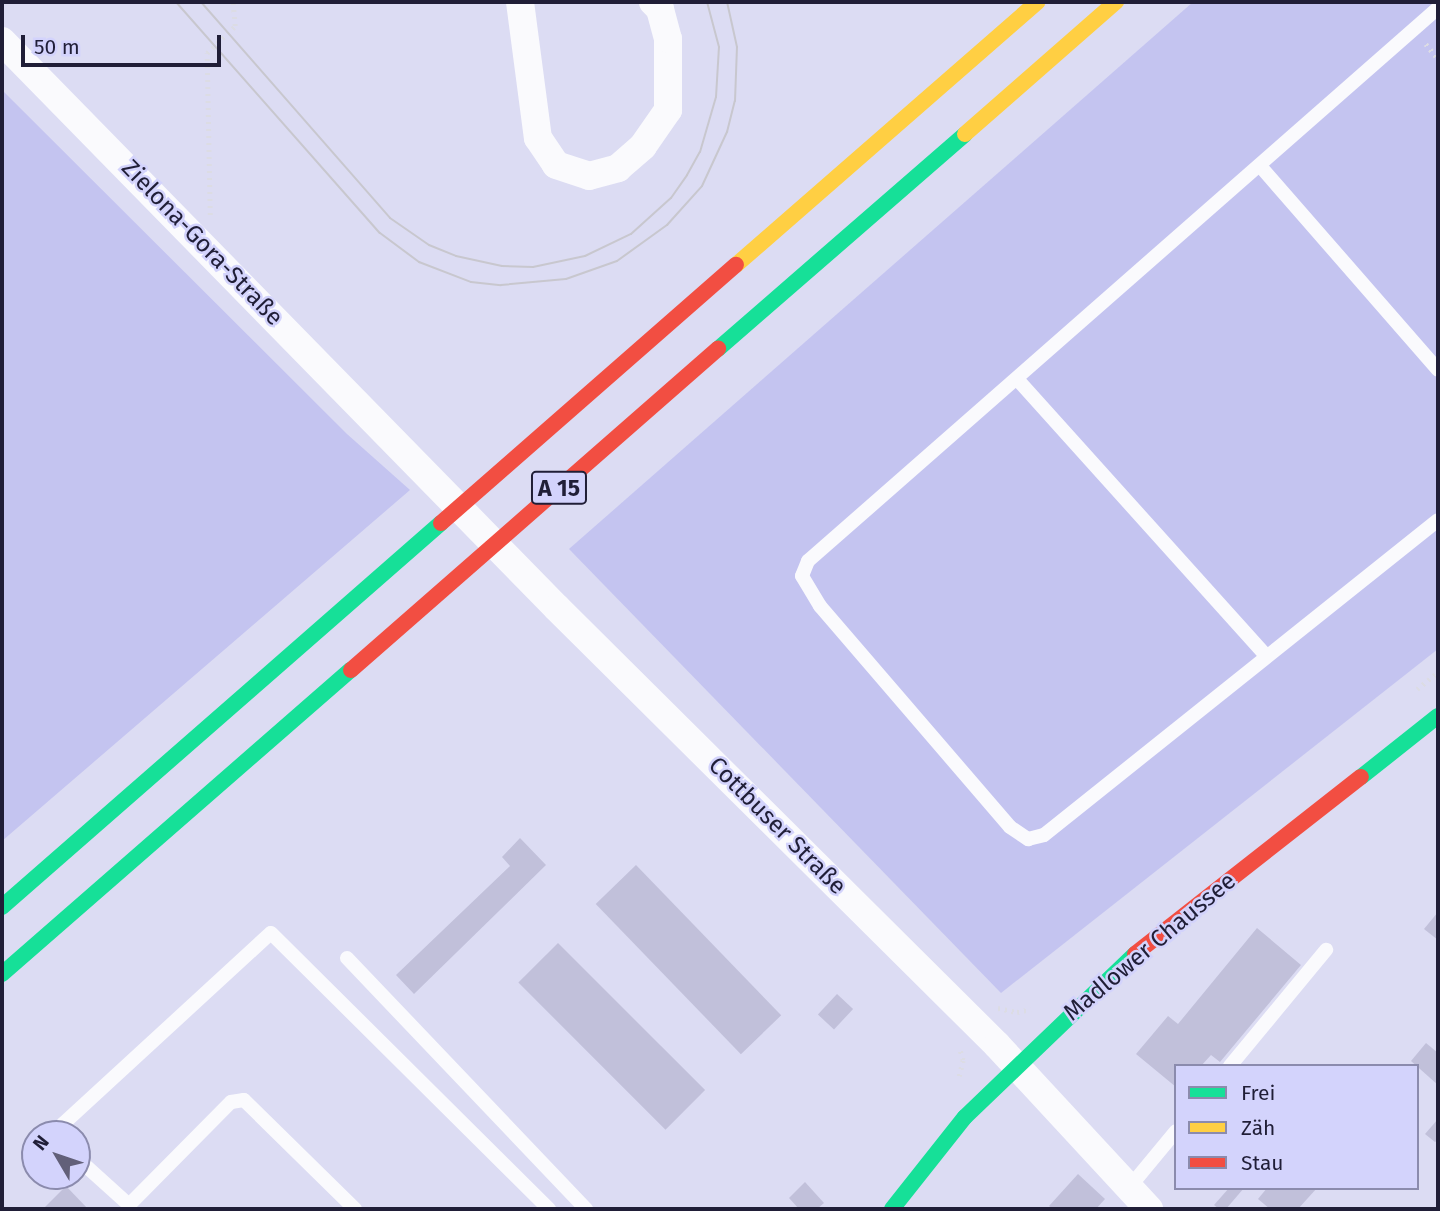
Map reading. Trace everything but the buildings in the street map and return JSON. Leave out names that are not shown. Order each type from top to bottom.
[{"type":"main road","name":"A 15","points":[[2,907],[1037,2]]},
{"type":"main road","name":"A 15","points":[[2,974],[1116,2]]},
{"type":"main road","name":"Madlower Chaussee","points":[[892,1209],[965,1117],[1127,960],[1438,716]]},
{"type":"street","points":[[520,2],[538,138],[556,165],[589,176],[618,168],[643,146],[668,110],[668,39],[660,9],[653,2]]},
{"type":"street","name":"Zielona-Gora-Straße","points":[[2,41],[401,447]]},
{"type":"street","name":"Cottbuser Straße","points":[[401,447],[557,607],[1016,1066],[1149,1209]]},
{"type":"lane","points":[[1438,8],[1261,167],[808,561],[802,576],[820,606],[1010,827],[1028,839],[1044,835],[1438,520]]},
{"type":"lane","points":[[1261,167],[1438,370]]},
{"type":"lane","points":[[1017,379],[1266,656]]},
{"type":"lane","points":[[67,1120],[271,933],[549,1209]]},
{"type":"lane","points":[[1232,1064],[1326,950]]},
{"type":"lane","points":[[347,958],[586,1209]]},
{"type":"lane","points":[[91,1171],[129,1205],[231,1102],[244,1100],[355,1209]]},
{"type":"lane","points":[[1128,1189],[1174,1133]]},
{"type":"path","points":[[206,248],[210,223],[206,53],[235,26],[233,2]]},
{"type":"shaded area","points":[[1193,2],[1438,2],[1438,649],[1001,993],[569,549]]},
{"type":"shaded area","points":[[2,90],[347,434],[410,490],[2,841]]},
{"type":"tram line","points":[[176,2],[380,233],[419,262],[471,282],[501,285],[566,279],[617,261],[667,225],[702,186],[727,132],[735,101],[737,47],[727,2]]},
{"type":"tram line","points":[[201,2],[390,218],[429,245],[456,256],[502,266],[533,267],[585,256],[631,234],[671,198],[687,175],[700,152],[716,97],[719,47],[707,2]]},
{"type":"traffic: fast","points":[[718,349],[965,134]]},
{"type":"traffic: fast","points":[[2,907],[441,523]]},
{"type":"traffic: fast","points":[[2,974],[351,670]]},
{"type":"traffic: fast","points":[[1361,777],[1438,716]]},
{"type":"traffic: fast","points":[[892,1209],[965,1117],[1135,954]]},
{"type":"traffic: slow","points":[[736,265],[1037,2]]},
{"type":"traffic: slow","points":[[965,134],[1116,2]]},
{"type":"traffic: jam","points":[[441,523],[736,265]]},
{"type":"traffic: jam","points":[[351,670],[718,349]]},
{"type":"traffic: jam","points":[[1135,954],[1361,777]]}]
